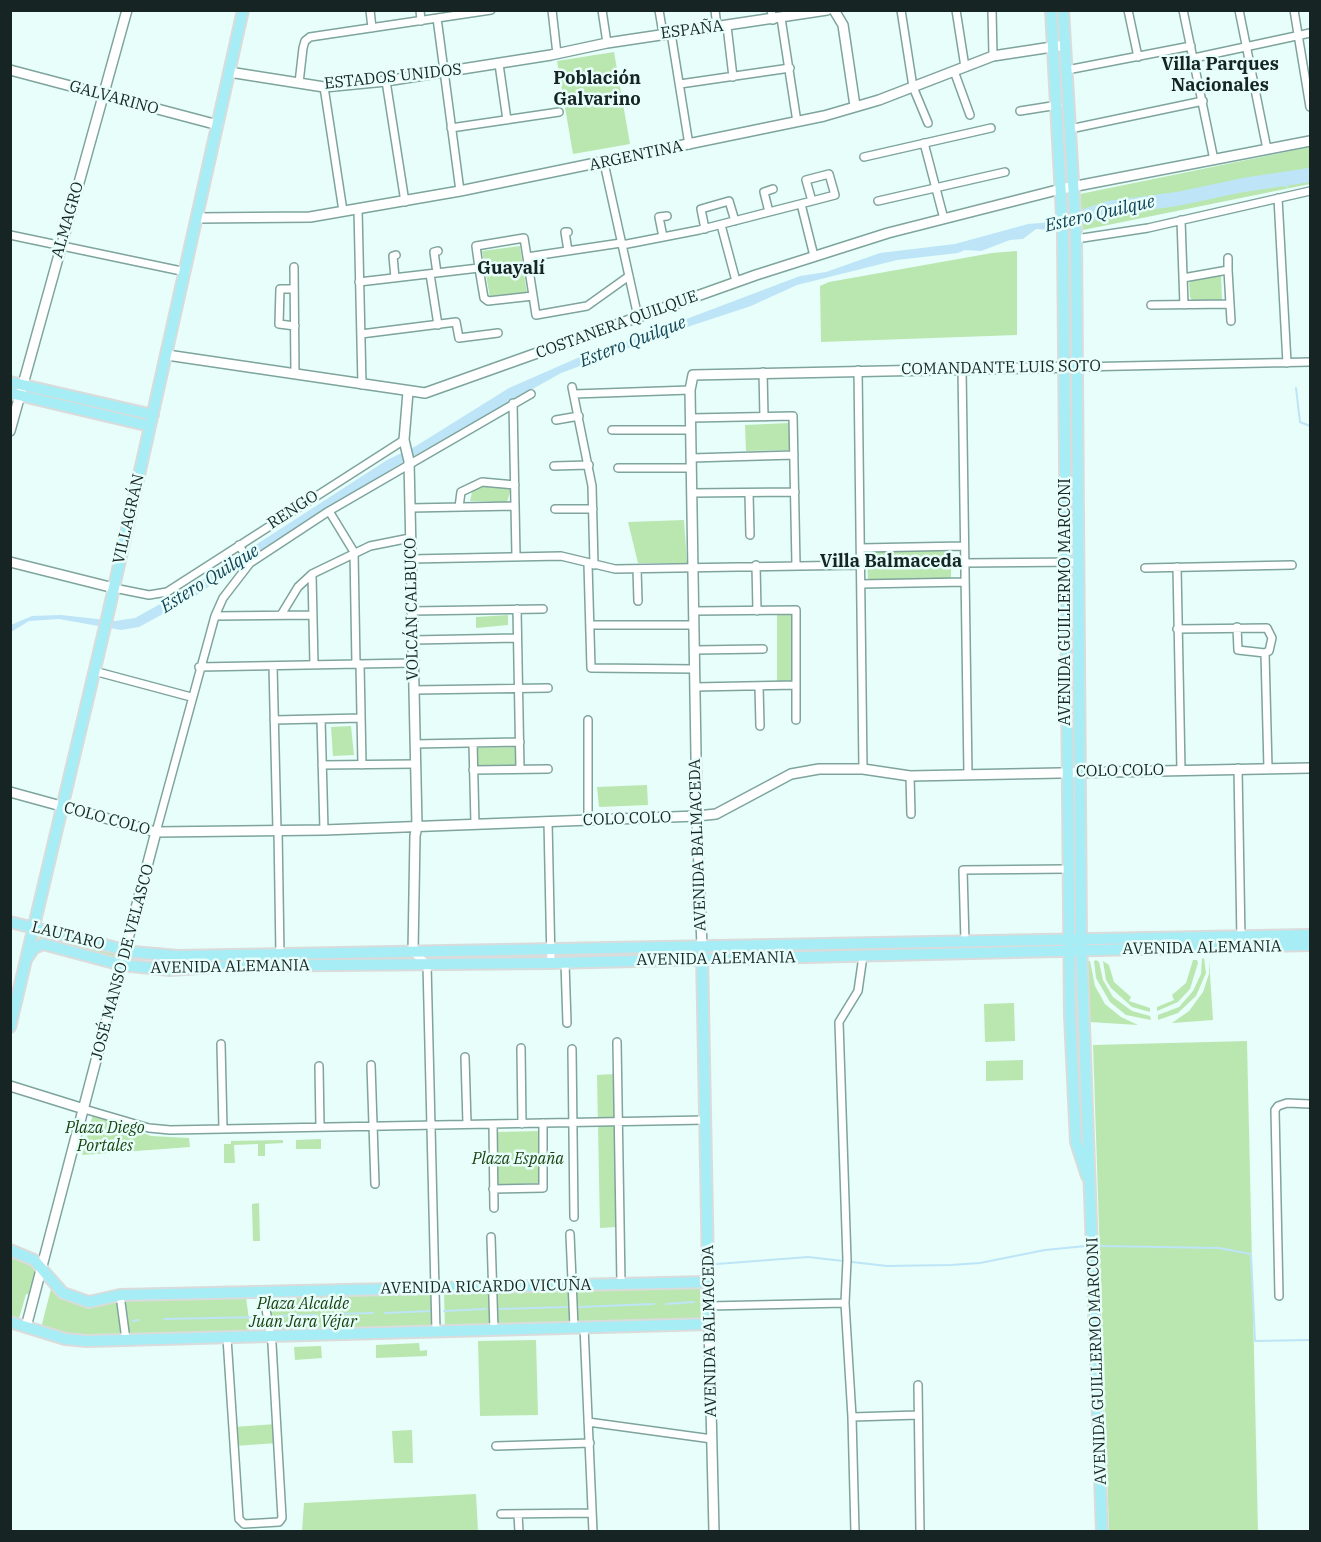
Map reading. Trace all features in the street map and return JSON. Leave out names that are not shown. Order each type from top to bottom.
[{"type":"main road","name":"VILLAGRÁN","points":[[10,1027],[104,632],[243,10]]},
{"type":"main road","name":"AVENIDA GUILLERMO MARCONI","points":[[1051,10],[1058,105],[1063,235],[1066,772],[1070,1016],[1076,1142],[1091,1190]]},
{"type":"main road","name":"AVENIDA GUILLERMO MARCONI","points":[[1063,10],[1076,236],[1081,945],[1102,1532]]},
{"type":"main road","points":[[1063,303],[1076,303]]},
{"type":"main road","points":[[10,382],[17,391],[152,421]]},
{"type":"main road","name":"LAUTARO","points":[[10,922],[126,950]]},
{"type":"main road","name":"AVENIDA ALEMANIA","points":[[1241,942],[1311,935]]},
{"type":"main road","name":"AVENIDA ALEMANIA","points":[[126,950],[178,956],[965,942],[1068,946]]},
{"type":"main road","name":"AVENIDA ALEMANIA","points":[[122,965],[170,970],[235,966],[565,963],[863,956],[1081,945],[1241,942],[1311,945]]},
{"type":"main road","name":"LAUTARO","points":[[27,958],[36,947],[49,944],[122,965]]},
{"type":"main road","name":"AVENIDA BALMACEDA","points":[[702,947],[709,1323]]},
{"type":"main road","points":[[1070,1016],[1084,1016]]},
{"type":"main road","points":[[1073,1079],[1087,1078]]},
{"type":"main road","name":"AVENIDA RICARDO VICUÑA","points":[[10,1250],[30,1258],[55,1286],[75,1299],[96,1302],[120,1295],[709,1282]]},
{"type":"main road","points":[[10,1322],[72,1340],[271,1337],[709,1323]]},
{"type":"street","name":"ALMAGRO","points":[[10,431],[17,391],[127,10]]},
{"type":"street","points":[[370,10],[372,28]]},
{"type":"street","points":[[420,10],[421,21]]},
{"type":"street","points":[[299,83],[303,48],[310,37],[491,10]]},
{"type":"street","points":[[552,10],[557,54]]},
{"type":"street","points":[[602,10],[607,42]]},
{"type":"street","points":[[659,10],[680,84],[689,145]]},
{"type":"street","points":[[715,10],[722,26],[733,77]]},
{"type":"street","points":[[834,10],[841,18],[843,25],[855,106]]},
{"type":"street","points":[[901,10],[913,87],[928,123]]},
{"type":"street","points":[[956,10],[965,67]]},
{"type":"street","points":[[992,10],[993,56]]},
{"type":"street","points":[[1128,10],[1138,57]]},
{"type":"street","points":[[1183,10],[1214,159]]},
{"type":"street","points":[[1239,10],[1267,149]]},
{"type":"street","points":[[1294,10],[1311,107]]},
{"type":"street","name":"ESPAÑA","points":[[557,54],[607,42],[775,16],[826,11]]},
{"type":"street","points":[[775,16],[790,68],[797,122]]},
{"type":"street","points":[[436,18],[460,191]]},
{"type":"street","points":[[1194,58],[1311,33]]},
{"type":"street","name":"ARGENTINA","points":[[198,218],[293,218],[405,202],[797,122],[913,87],[993,56],[1065,45]]},
{"type":"street","points":[[1067,70],[1191,46]]},
{"type":"street","name":"ESTADOS UNIDOS","points":[[229,72],[324,87],[444,73],[557,54]]},
{"type":"street","points":[[499,64],[507,120]]},
{"type":"street","points":[[680,84],[790,68]]},
{"type":"street","name":"GALVARINO","points":[[10,70],[218,125]]},
{"type":"street","points":[[954,71],[970,115]]},
{"type":"street","points":[[386,81],[405,202]]},
{"type":"street","points":[[324,87],[344,211]]},
{"type":"street","points":[[1070,129],[1203,101]]},
{"type":"street","points":[[1020,111],[1058,105]]},
{"type":"street","points":[[451,128],[559,112]]},
{"type":"street","points":[[864,158],[991,128]]},
{"type":"street","name":"COSTANERA QUILQUE","points":[[167,355],[425,393],[439,390],[736,281],[944,219],[1061,189],[1311,141]]},
{"type":"street","points":[[924,143],[944,219]]},
{"type":"street","points":[[604,162],[638,317]]},
{"type":"street","points":[[878,201],[1005,172]]},
{"type":"street","points":[[527,258],[705,229],[835,195],[829,174],[806,180],[812,201]]},
{"type":"street","points":[[769,212],[764,192],[773,189]]},
{"type":"street","points":[[1076,236],[1181,220],[1311,191]]},
{"type":"street","points":[[1278,198],[1287,363]]},
{"type":"street","points":[[705,229],[701,209],[729,201],[735,221]]},
{"type":"street","points":[[801,204],[814,256]]},
{"type":"street","points":[[358,209],[362,385]]},
{"type":"street","points":[[663,237],[659,217],[667,216]]},
{"type":"street","points":[[1181,220],[1184,305]]},
{"type":"street","points":[[721,225],[736,281]]},
{"type":"street","points":[[568,232],[565,232],[568,251]]},
{"type":"street","points":[[10,235],[186,272]]},
{"type":"street","points":[[533,296],[488,301],[484,298],[476,246],[524,238],[536,315],[586,306],[629,276]]},
{"type":"street","points":[[438,251],[434,252],[433,273],[438,325]]},
{"type":"street","points":[[395,278],[393,256],[396,255]]},
{"type":"street","points":[[1228,258],[1231,321]]},
{"type":"street","points":[[294,267],[295,374]]},
{"type":"street","points":[[359,282],[479,268]]},
{"type":"street","points":[[1183,278],[1228,270]]},
{"type":"street","points":[[294,289],[280,289],[279,324],[295,326]]},
{"type":"street","points":[[1151,306],[1230,304]]},
{"type":"street","points":[[361,334],[456,322],[459,338],[498,333]]},
{"type":"street","name":"COMANDANTE LUIS SOTO","points":[[693,375],[1311,362]]},
{"type":"street","points":[[962,369],[968,775]]},
{"type":"street","points":[[858,370],[863,769]]},
{"type":"street","points":[[763,372],[764,417]]},
{"type":"street","name":"AVENIDA BALMACEDA","points":[[693,375],[690,390],[691,458],[697,816],[702,947]]},
{"type":"street","points":[[690,390],[573,391],[589,465],[593,509],[591,668],[695,669]]},
{"type":"street","name":"VOLCÁN CALBUCO","points":[[408,392],[405,444],[409,463],[417,826],[414,836],[414,952]]},
{"type":"street","name":"JOSÉ MANSO DE VELASCO","points":[[26,1327],[199,667],[223,598],[249,562],[409,463],[531,394]]},
{"type":"street","points":[[513,403],[516,556]]},
{"type":"street","points":[[556,420],[579,416]]},
{"type":"street","points":[[691,418],[794,416],[796,565]]},
{"type":"street","points":[[612,430],[691,430]]},
{"type":"street","name":"RENGO","points":[[10,562],[139,594],[161,594],[240,548],[405,444]]},
{"type":"street","points":[[691,458],[794,455]]},
{"type":"street","points":[[554,466],[589,465]]},
{"type":"street","points":[[618,468],[692,468]]},
{"type":"street","points":[[459,507],[461,492],[482,482],[515,485]]},
{"type":"street","points":[[749,492],[750,535]]},
{"type":"street","points":[[692,493],[795,492]]},
{"type":"street","points":[[410,508],[515,506]]},
{"type":"street","points":[[555,509],[593,509]]},
{"type":"street","points":[[329,511],[354,552],[362,765]]},
{"type":"street","points":[[281,615],[298,587],[312,574],[354,552],[410,538]]},
{"type":"street","points":[[861,548],[964,546]]},
{"type":"street","points":[[240,548],[249,562]]},
{"type":"street","points":[[411,559],[548,556],[576,558],[591,565],[637,569],[756,565],[861,565]]},
{"type":"street","points":[[964,563],[1079,562]]},
{"type":"street","points":[[1145,568],[1292,564]]},
{"type":"street","points":[[756,565],[757,610]]},
{"type":"street","points":[[1177,567],[1181,770]]},
{"type":"street","points":[[637,569],[638,601]]},
{"type":"street","points":[[312,574],[314,665]]},
{"type":"street","points":[[861,584],[965,582]]},
{"type":"street","points":[[517,609],[520,769]]},
{"type":"street","points":[[412,611],[543,609]]},
{"type":"street","points":[[694,611],[795,610],[796,720]]},
{"type":"street","points":[[215,616],[313,615]]},
{"type":"street","points":[[591,625],[694,625]]},
{"type":"street","points":[[1177,629],[1237,627],[1267,628],[1272,638],[1269,651],[1265,653],[1239,650],[1237,627]]},
{"type":"street","points":[[413,640],[517,638]]},
{"type":"street","points":[[695,650],[763,649]]},
{"type":"street","points":[[1265,653],[1268,768]]},
{"type":"street","points":[[199,667],[413,663]]},
{"type":"street","points":[[273,666],[280,954]]},
{"type":"street","points":[[94,671],[191,698]]},
{"type":"street","points":[[695,687],[796,685]]},
{"type":"street","points":[[759,686],[760,726]]},
{"type":"street","points":[[414,690],[548,688]]},
{"type":"street","points":[[274,720],[361,718]]},
{"type":"street","points":[[321,719],[324,830]]},
{"type":"street","points":[[588,720],[588,820]]},
{"type":"street","points":[[415,744],[520,742]]},
{"type":"street","points":[[473,743],[475,824]]},
{"type":"street","points":[[322,765],[416,764]]},
{"type":"street","name":"COLO COLO","points":[[10,792],[156,832],[324,830],[716,814],[791,774],[819,768],[863,769],[910,776],[1311,768]]},
{"type":"street","points":[[1238,768],[1241,942]]},
{"type":"street","points":[[473,770],[548,769]]},
{"type":"street","points":[[910,776],[911,814]]},
{"type":"street","points":[[548,821],[551,963]]},
{"type":"street","points":[[965,942],[963,870],[1067,869]]},
{"type":"street","points":[[414,952],[427,964],[436,1331]]},
{"type":"street","points":[[855,1532],[852,1418],[845,1303],[847,1260],[839,1022],[858,991],[863,956]]},
{"type":"street","points":[[565,963],[567,1023]]},
{"type":"street","points":[[617,1042],[621,1284]]},
{"type":"street","points":[[221,1044],[223,1129]]},
{"type":"street","points":[[521,1048],[522,1124]]},
{"type":"street","points":[[572,1049],[574,1217]]},
{"type":"street","points":[[465,1057],[467,1124]]},
{"type":"street","points":[[371,1065],[375,1184]]},
{"type":"street","points":[[319,1066],[320,1127]]},
{"type":"street","points":[[10,1086],[156,1129],[705,1120]]},
{"type":"street","points":[[1279,1296],[1275,1110],[1278,1106],[1287,1103],[1311,1104]]},
{"type":"street","points":[[493,1189],[543,1188],[543,1123]]},
{"type":"street","points":[[493,1124],[494,1208]]},
{"type":"street","points":[[570,1234],[571,1285],[579,1327],[590,1443],[593,1532]]},
{"type":"street","points":[[491,1237],[494,1330]]},
{"type":"street","points":[[227,1338],[240,1523],[281,1521],[271,1337],[263,1292]]},
{"type":"street","points":[[120,1295],[126,1340]]},
{"type":"street","points":[[709,1306],[845,1303]]},
{"type":"street","name":"AVENIDA BALMACEDA","points":[[709,1323],[714,1532]]},
{"type":"street","points":[[918,1385],[920,1532]]},
{"type":"street","points":[[852,1418],[918,1415]]},
{"type":"street","points":[[588,1422],[712,1439]]},
{"type":"street","points":[[496,1446],[590,1443]]},
{"type":"street","points":[[501,1514],[592,1514]]},
{"type":"street","points":[[518,1514],[519,1532]]},
{"type":"green space","points":[[614,52],[630,144],[573,154],[557,61]]},
{"type":"green space","points":[[1310,147],[1310,184],[1083,230],[1080,194]]},
{"type":"green space","points":[[520,246],[527,293],[490,298],[482,251]]},
{"type":"green space","points":[[1017,251],[1017,335],[821,342],[820,286],[829,282],[992,253]]},
{"type":"green space","points":[[1221,274],[1222,300],[1192,300],[1189,283],[1193,280]]},
{"type":"green space","points":[[1069,374],[1074,374],[1075,553],[1070,553]]},
{"type":"green space","points":[[789,423],[789,450],[746,451],[745,425]]},
{"type":"green space","points":[[484,485],[511,489],[507,502],[470,501],[472,492]]},
{"type":"green space","points":[[684,520],[687,563],[638,563],[628,522]]},
{"type":"green space","points":[[951,550],[951,580],[868,582],[867,552]]},
{"type":"green space","points":[[1072,571],[1076,571],[1078,753],[1072,753]]},
{"type":"green space","points":[[777,613],[792,613],[793,681],[777,682]]},
{"type":"green space","points":[[508,615],[508,625],[476,628],[476,617]]},
{"type":"green space","points":[[351,726],[354,755],[333,756],[331,727]]},
{"type":"green space","points":[[515,747],[517,765],[477,766],[476,748]]},
{"type":"green space","points":[[647,785],[648,805],[599,807],[597,787]]},
{"type":"green space","points":[[40,933],[115,953],[114,958],[53,940],[39,940]]},
{"type":"green space","points":[[412,958],[412,960],[170,965],[151,963]]},
{"type":"green space","points":[[1204,958],[1206,973],[1196,996],[1178,1013],[1158,1020],[1158,1015],[1179,1007],[1193,991],[1201,974]]},
{"type":"green space","points":[[1193,960],[1197,960],[1198,963],[1190,989],[1178,1002],[1157,1011],[1157,1007],[1174,1000],[1172,995],[1186,983]]},
{"type":"green space","points":[[1209,960],[1213,1020],[1172,1023],[1189,1011],[1203,992],[1209,974]]},
{"type":"green space","points":[[1087,961],[1090,961],[1095,986],[1105,1004],[1121,1017],[1138,1025],[1089,1022]]},
{"type":"green space","points":[[1094,961],[1099,962],[1103,980],[1113,997],[1132,1011],[1150,1016],[1151,1020],[1126,1015],[1110,1002],[1096,978]]},
{"type":"green space","points":[[1103,961],[1109,965],[1114,982],[1131,997],[1129,1001],[1150,1008],[1150,1012],[1132,1007],[1111,988],[1106,980]]},
{"type":"green space","points":[[1014,1003],[1015,1041],[985,1042],[984,1004]]},
{"type":"green space","points":[[1247,1041],[1258,1531],[1109,1531],[1093,1045]]},
{"type":"green space","points":[[1023,1060],[1023,1080],[986,1081],[986,1061]]},
{"type":"green space","points":[[614,1074],[616,1227],[600,1228],[597,1075]]},
{"type":"green space","name":"Plaza Diego Portales","points":[[93,1114],[151,1136],[189,1138],[190,1147],[82,1155]]},
{"type":"green space","name":"Plaza España","points":[[539,1131],[541,1183],[496,1185],[496,1132]]},
{"type":"green space","points":[[321,1139],[321,1149],[296,1149],[296,1140]]},
{"type":"green space","points":[[283,1140],[283,1143],[265,1144],[265,1156],[258,1156],[258,1144],[234,1145],[235,1163],[224,1163],[224,1144],[231,1144],[231,1141]]},
{"type":"green space","points":[[259,1203],[260,1241],[253,1241],[252,1204]]},
{"type":"green space","points":[[11,1252],[39,1270],[33,1295],[26,1294],[18,1322],[11,1320]]},
{"type":"green space","points":[[700,1283],[701,1322],[445,1330],[444,1291]]},
{"type":"green space","points":[[52,1285],[65,1296],[246,1297],[251,1335],[81,1339],[41,1328]]},
{"type":"green space","name":"Plaza Alcalde Juan Jara Véjar","points":[[433,1291],[434,1331],[273,1335],[268,1294]]},
{"type":"green space","points":[[536,1340],[538,1415],[480,1416],[478,1341]]},
{"type":"green space","points":[[419,1343],[420,1351],[427,1350],[427,1356],[376,1358],[376,1345]]},
{"type":"green space","points":[[321,1346],[322,1358],[295,1360],[294,1347]]},
{"type":"green space","points":[[276,1424],[278,1443],[234,1446],[233,1427]]},
{"type":"green space","points":[[412,1430],[413,1463],[394,1463],[392,1431]]},
{"type":"green space","points":[[476,1494],[478,1531],[302,1531],[304,1503]]},
{"type":"water","points":[[1060,219],[1059,231],[1036,229],[1023,239],[1010,240],[981,251],[965,250],[958,253],[897,260],[797,285],[751,306],[669,333],[561,373],[398,465],[264,548],[194,597],[139,627],[121,630],[59,619],[29,621],[11,632],[11,625],[32,616],[61,615],[115,621],[135,618],[189,588],[387,460],[416,446],[509,388],[598,349],[623,343],[800,276],[826,272],[880,253],[955,244],[1028,224],[1054,222]]},
{"type":"waterway","name":"Estero Quilque","points":[[1051,225],[1109,208],[1177,199],[1243,185],[1310,175]]},
{"type":"waterway","points":[[1280,180],[1287,187]]},
{"type":"waterway","points":[[1296,388],[1300,422],[1310,426]]},
{"type":"waterway","points":[[717,1264],[808,1257],[887,1266],[951,1265],[980,1263],[1045,1250],[1086,1246]]},
{"type":"waterway","points":[[1100,1246],[1219,1248],[1251,1254],[1255,1341],[1310,1340]]},
{"type":"waterway","points":[[666,1304],[694,1302]]},
{"type":"waterway","points":[[579,1307],[654,1304]]},
{"type":"waterway","points":[[499,1309],[567,1307]]},
{"type":"waterway","points":[[444,1311],[486,1309]]},
{"type":"waterway","points":[[385,1313],[432,1311]]},
{"type":"waterway","points":[[333,1314],[373,1313]]},
{"type":"waterway","points":[[278,1316],[317,1315]]},
{"type":"waterway","points":[[164,1319],[261,1317]]},
{"type":"waterway","points":[[133,1321],[139,1320]]},
{"type":"district","name":"Villa Parques Nacionales","points":[[1220,76]]},
{"type":"district","name":"Población Galvarino","points":[[597,89]]},
{"type":"district","name":"Guayalí","points":[[511,269]]},
{"type":"district","name":"Villa Balmaceda","points":[[891,562]]}]
